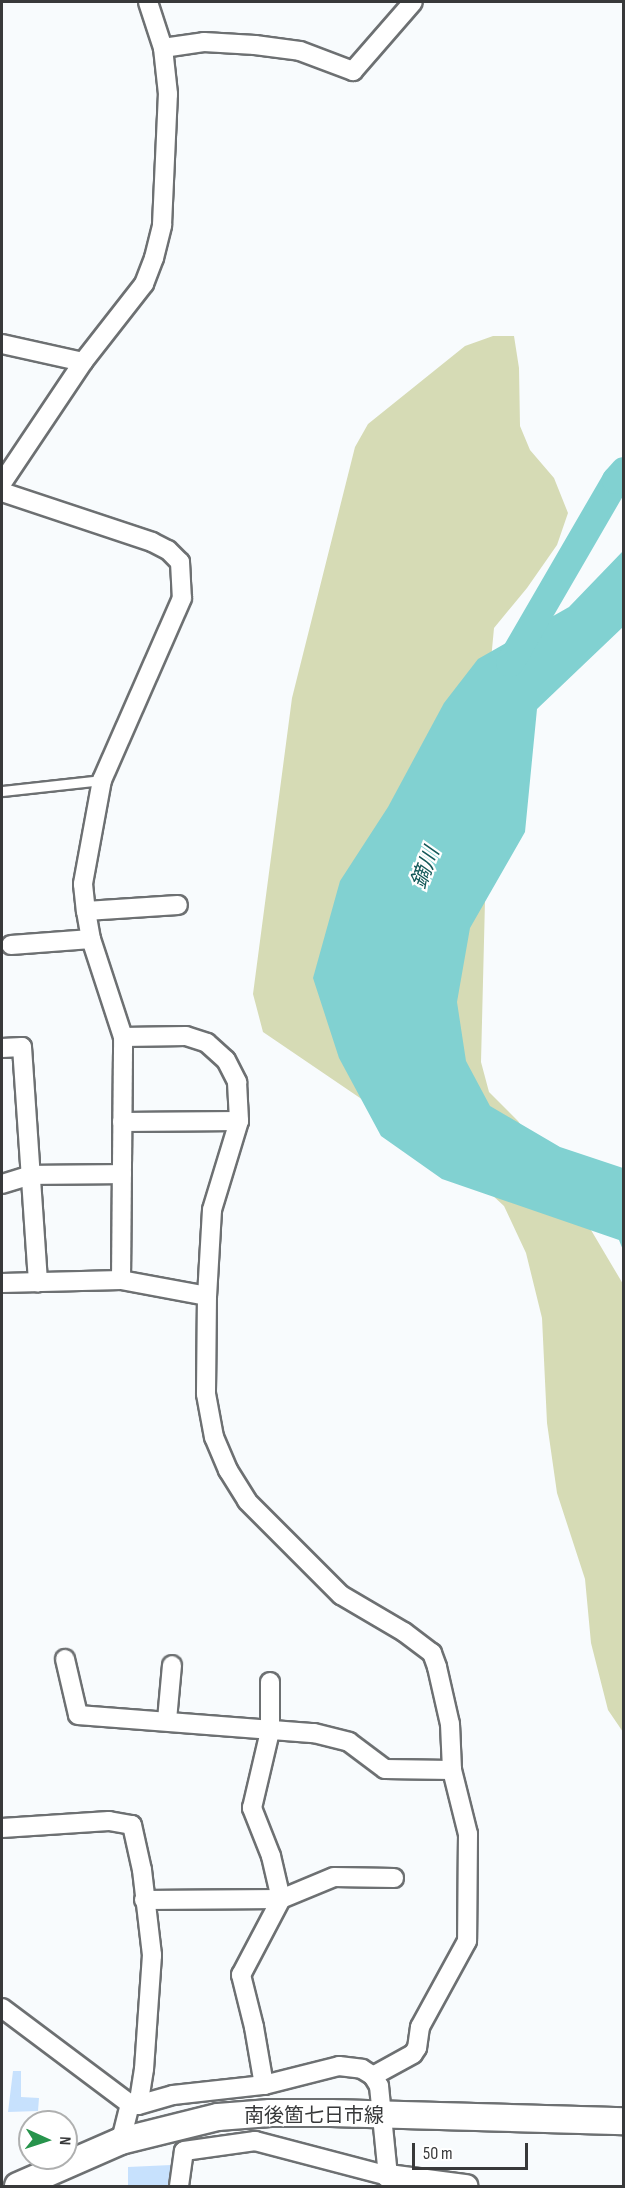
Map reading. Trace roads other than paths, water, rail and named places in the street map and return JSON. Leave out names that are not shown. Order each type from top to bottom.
[{"type":"main road","name":"南後箇七日市線","points":[[18,2187],[121,2141],[218,2117],[270,2113],[624,2121]]},
{"type":"street","points":[[2,483],[83,362],[144,284],[154,258],[162,225],[168,94],[163,48],[148,2]]},
{"type":"street","points":[[163,48],[204,42],[255,45],[300,51],[353,71],[413,2]]},
{"type":"street","points":[[2,344],[83,362]]},
{"type":"street","points":[[2,492],[152,542],[168,550],[180,562],[182,598],[102,780],[83,884],[91,939],[123,1037],[121,1280]]},
{"type":"street","points":[[86,911],[178,905]]},
{"type":"street","points":[[11,945],[91,939]]},
{"type":"street","points":[[123,1037],[186,1036],[207,1043],[226,1060],[237,1082],[240,1121],[212,1210],[207,1296],[206,1394],[214,1437],[228,1470],[247,1501],[340,1595],[404,1632],[432,1653],[450,1724],[452,1770],[468,1834],[467,1941],[420,2027],[417,2048],[402,2060],[373,2076]]},
{"type":"street","points":[[2,1048],[22,1047],[38,1282]]},
{"type":"street","points":[[122,1122],[240,1121]]},
{"type":"street","points":[[2,1184],[32,1175],[122,1174]]},
{"type":"street","points":[[2,1283],[121,1280],[207,1296]]},
{"type":"street","points":[[65,1659],[78,1715],[314,1733],[349,1742],[385,1768],[452,1770]]},
{"type":"street","points":[[167,1720],[172,1665]]},
{"type":"street","points":[[264,2085],[254,2027],[241,1975],[281,1899],[271,1856],[252,1808],[270,1731],[270,1682]]},
{"type":"street","points":[[2,1828],[109,1821],[132,1825],[152,1955],[144,2069],[121,2141]]},
{"type":"street","points":[[144,1900],[281,1899],[334,1877],[394,1878]]},
{"type":"street","points":[[2,2008],[134,2104],[173,2095],[264,2085],[339,2066],[350,2066],[373,2076],[379,2086],[392,2181]]},
{"type":"street","points":[[179,2187],[184,2151],[255,2141],[392,2181],[466,2187]]},
{"type":"lane","points":[[2,791],[102,780]]},
{"type":"water","points":[[623,551],[623,627],[537,709],[525,832],[470,928],[457,1002],[466,1061],[490,1106],[560,1147],[623,1168],[623,1250],[619,1240],[442,1179],[381,1136],[339,1058],[313,978],[340,881],[388,807],[444,703],[478,659],[569,607]]},
{"type":"waterway","name":"鏑川","points":[[510,663],[616,480],[624,471]]}]
